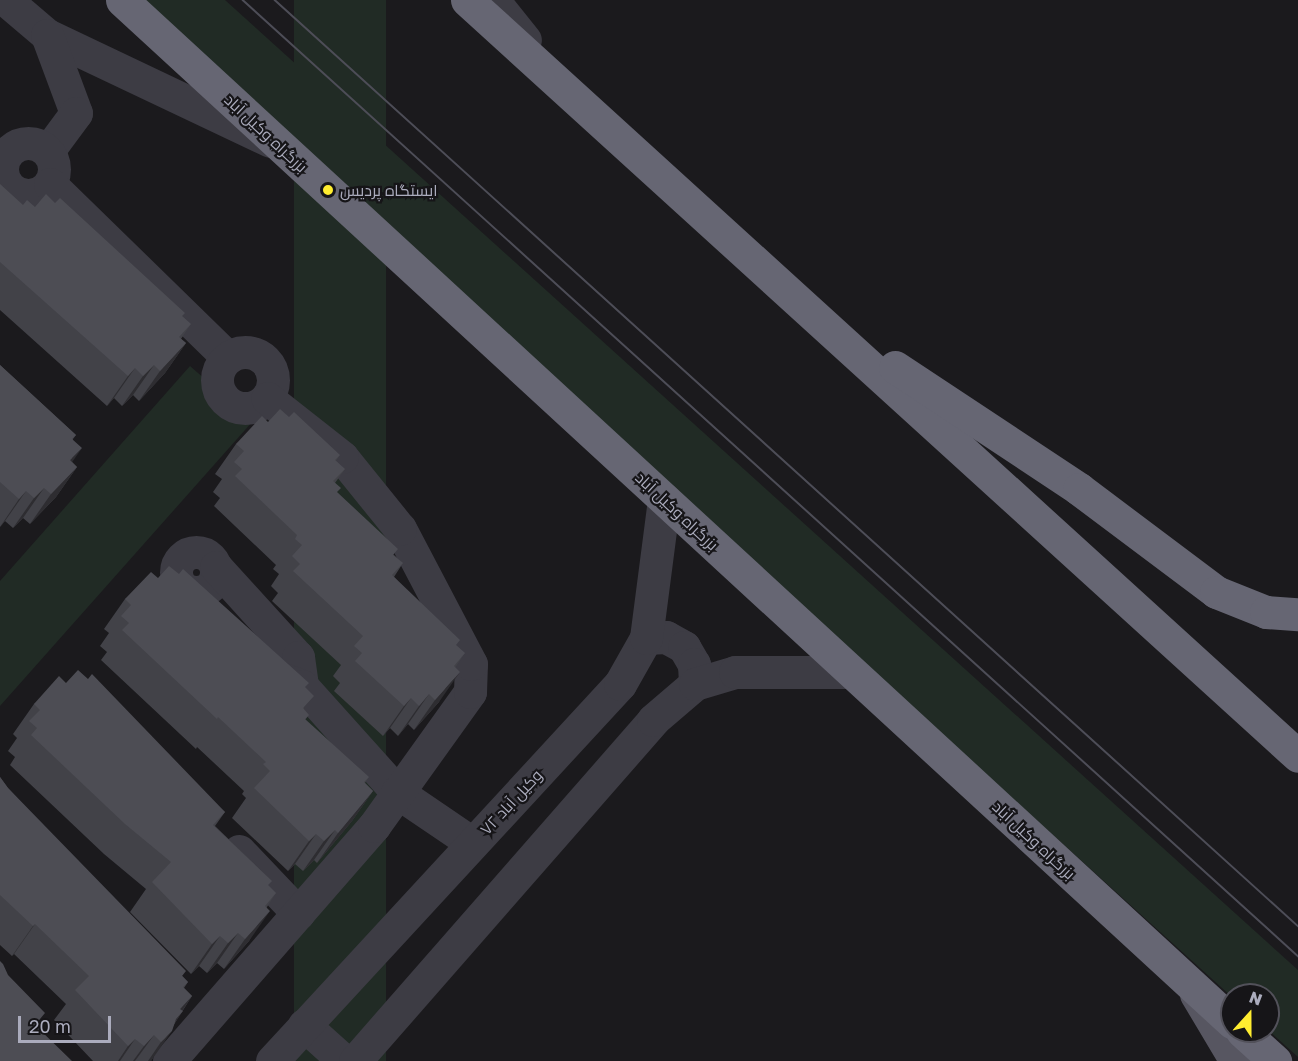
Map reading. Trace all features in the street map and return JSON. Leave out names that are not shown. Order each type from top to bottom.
[{"type":"highway","points":[[104,0],[181,54]]},
{"type":"highway","name":"بزرگراه وکیل آباد","points":[[122,0],[1220,1011]]},
{"type":"highway","points":[[467,0],[1298,756]]},
{"type":"highway","points":[[805,308],[1079,489],[1216,592],[1266,612],[1298,614]]},
{"type":"highway","points":[[1255,1043],[1275,1061]]},
{"type":"main road","points":[[1188,982],[1236,1061]]},
{"type":"street","points":[[6,0],[47,35],[279,145]]},
{"type":"street","points":[[493,0],[557,82]]},
{"type":"street","points":[[47,35],[76,113],[48,151]]},
{"type":"street","points":[[34,143],[48,151],[55,168],[50,184],[37,194],[21,195],[7,186],[0,170],[5,155],[17,145],[34,143]]},
{"type":"street","points":[[50,184],[227,357],[221,365],[217,378],[223,399],[234,406],[249,408],[267,398],[342,457],[400,529],[471,664],[470,692],[375,826],[169,1061]]},
{"type":"street","name":"۷۲ وکیل آباد","points":[[272,1061],[620,684],[646,638],[664,499]]},
{"type":"street","points":[[219,621],[178,583],[176,572],[179,561],[188,554],[200,552],[210,558],[298,657],[303,686]]},
{"type":"street","points":[[646,638],[666,637],[684,646],[694,664],[695,684]]},
{"type":"street","points":[[251,652],[275,676],[303,686],[397,792],[472,843]]},
{"type":"street","points":[[355,1061],[653,720],[695,684],[735,672],[851,672]]},
{"type":"street","points":[[216,828],[298,913]]},
{"type":"street","points":[[182,992],[207,1017]]},
{"type":"street","points":[[304,1025],[344,1061]]},
{"type":"shaded area","points":[[130,0],[225,0],[1298,970],[1298,1057],[1280,1041],[1280,983],[1220,983],[1220,986]]},
{"type":"shaded area","points":[[294,0],[386,0],[386,1061],[294,1061]]},
{"type":"shaded area","points":[[190,366],[253,421],[0,706],[0,581]]},
{"type":"building","points":[[0,184],[23,205],[27,200],[35,207],[46,194],[55,203],[60,198],[185,313],[182,316],[191,324],[179,337],[186,343],[160,371],[154,365],[143,376],[135,368],[128,376],[0,262]]},
{"type":"building","points":[[0,365],[76,435],[72,439],[82,448],[70,460],[77,467],[51,494],[44,488],[34,498],[26,491],[19,499],[0,482]]},
{"type":"building","points":[[280,409],[289,417],[294,412],[340,455],[335,460],[345,469],[333,481],[341,488],[337,492],[398,549],[393,555],[403,563],[392,575],[460,640],[456,645],[465,653],[454,666],[460,672],[435,700],[429,694],[419,706],[411,698],[404,706],[355,661],[362,653],[354,646],[363,636],[293,571],[300,564],[292,556],[302,545],[295,539],[297,535],[235,476],[242,469],[234,462],[244,451],[236,444],[262,416],[268,422]]},
{"type":"building","points":[[169,566],[179,574],[183,569],[309,683],[305,687],[314,696],[303,708],[309,715],[305,719],[369,777],[364,782],[373,791],[338,833],[335,830],[324,841],[316,834],[309,841],[254,788],[270,771],[263,764],[266,762],[122,630],[129,623],[121,616],[131,605],[125,599],[151,572],[158,578]]},
{"type":"building","points":[[78,670],[88,679],[92,674],[225,812],[213,825],[272,881],[268,885],[276,893],[265,906],[270,911],[245,939],[238,933],[228,943],[220,936],[212,944],[152,882],[171,862],[125,824],[31,735],[37,728],[29,721],[40,710],[34,704],[59,676],[66,683]]},
{"type":"building","points":[[0,777],[8,788],[186,971],[182,976],[188,982],[183,987],[192,996],[180,1009],[183,1011],[176,1019],[172,1031],[161,1042],[154,1035],[144,1046],[135,1039],[128,1046],[75,990],[89,976],[35,924],[33,926],[0,895]]},
{"type":"building","points":[[0,961],[8,975],[45,1013],[35,1025],[72,1061],[0,1061]]},
{"type":"tram line","points":[[243,0],[1298,956]]},
{"type":"tram line","points":[[275,0],[1298,926]]},
{"type":"place","name":"ایستگاه پردیس","points":[[328,190]]}]
